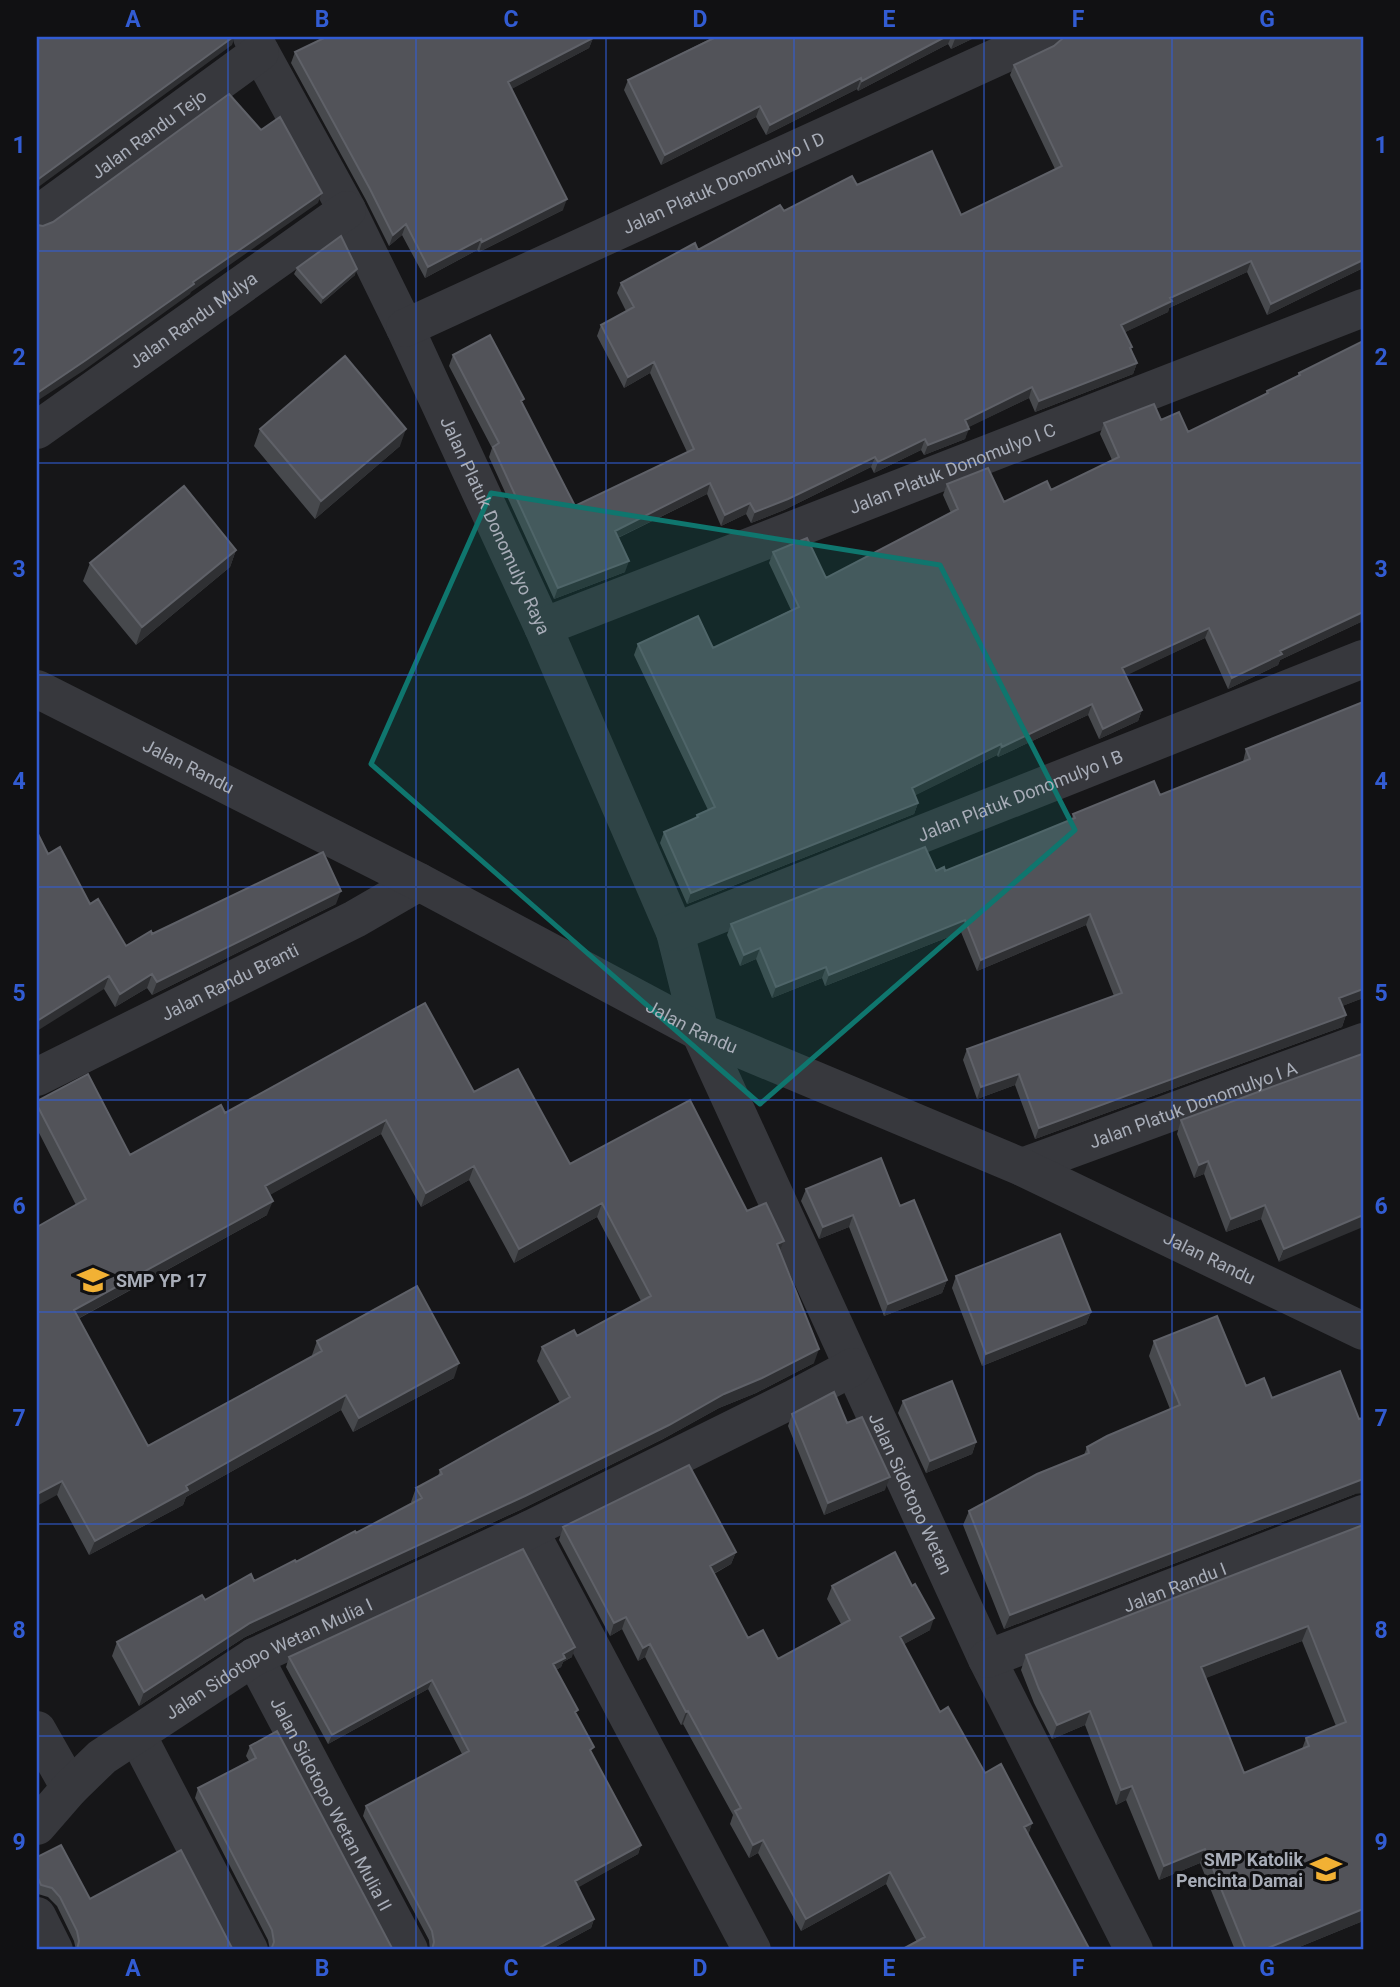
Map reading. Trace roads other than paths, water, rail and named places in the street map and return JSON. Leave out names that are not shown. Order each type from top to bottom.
[{"type":"street","name":"Jalan Platuk Donomulyo I D","points":[[405,328],[1041,37]]},
{"type":"street","name":"Jalan Platuk Donomulyo Raya","points":[[256,45],[347,210],[405,328],[543,627],[675,932],[700,1032]]},
{"type":"street","name":"Jalan Randu Tejo","points":[[37,215],[256,45]]},
{"type":"street","name":"Jalan Randu Mulya","points":[[37,430],[347,210]]},
{"type":"street","name":"Jalan Platuk Donomulyo I C","points":[[543,627],[1363,309]]},
{"type":"street","name":"Jalan Platuk Donomulyo I B","points":[[675,932],[1363,659]]},
{"type":"street","name":"Jalan Randu","points":[[37,689],[419,882],[700,1032],[1022,1167],[1361,1327]]},
{"type":"street","name":"Jalan Randu Branti","points":[[37,1077],[355,919],[419,882]]},
{"type":"street","name":"Jalan Sidotopo Wetan","points":[[700,1032],[987,1659],[1134,1950]]},
{"type":"street","name":"Jalan Platuk Donomulyo I A","points":[[1022,1167],[1363,1042]]},
{"type":"street","name":"Jalan Sidotopo Wetan Mulia I","points":[[37,1826],[102,1757],[254,1657],[529,1530],[853,1367]]},
{"type":"street","name":"Jalan Randu I","points":[[987,1659],[1363,1514]]},
{"type":"street","points":[[529,1530],[751,1950]]},
{"type":"street","name":"Jalan Sidotopo Wetan Mulia II","points":[[254,1657],[409,1950]]},
{"type":"street","points":[[37,1730],[70,1788]]},
{"type":"street","points":[[137,1735],[249,1950]]},
{"type":"street","points":[[37,1916],[54,1950]]},
{"type":"place","name":"SMP YP 17","points":[[93,1280]]},
{"type":"place","name":"SMP Katolik Pencinta Damai","points":[[1326,1869]]}]
